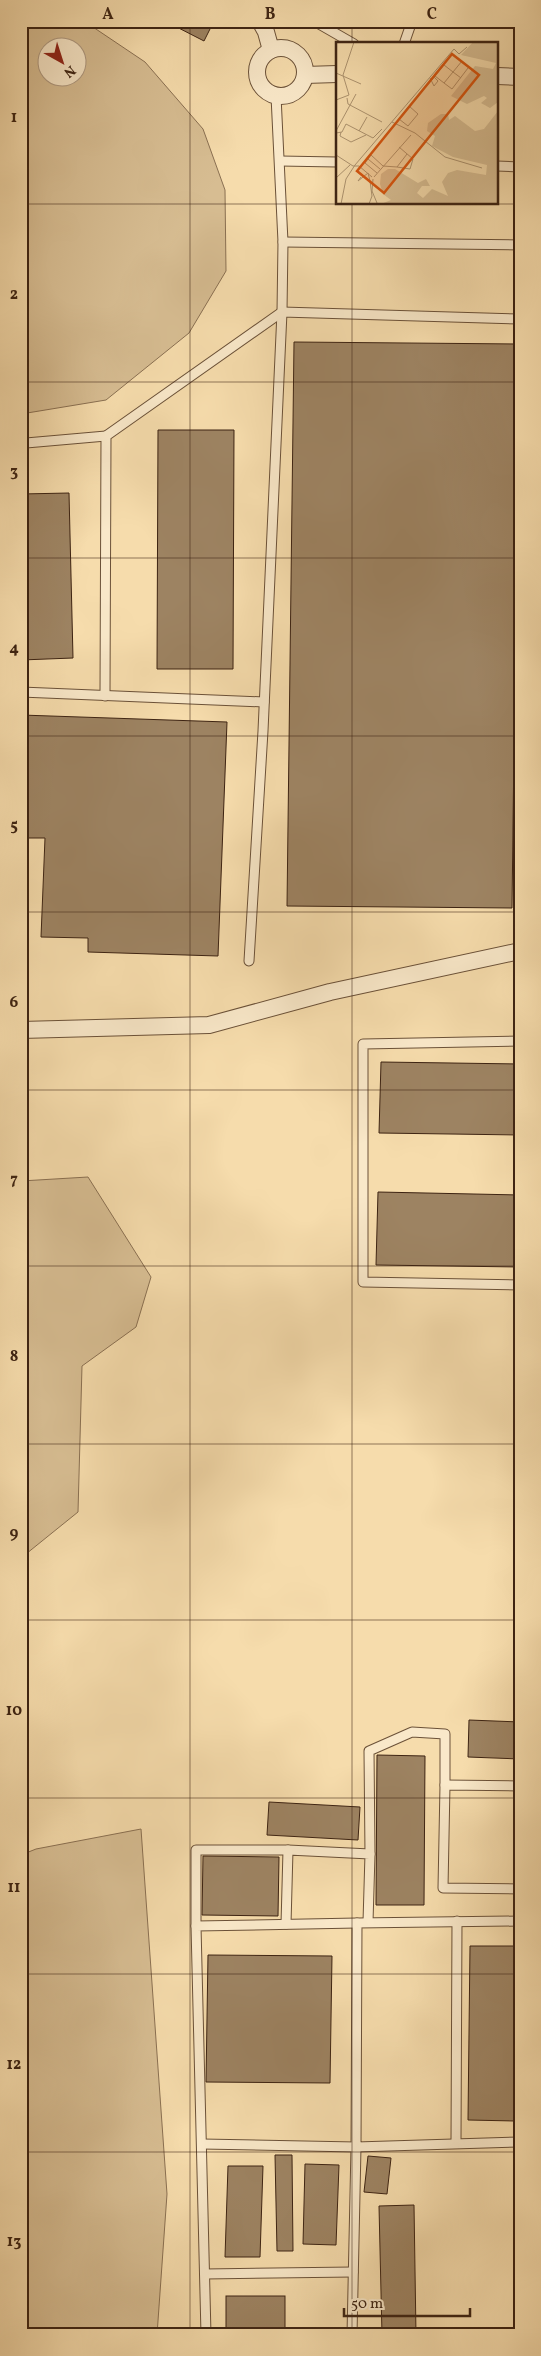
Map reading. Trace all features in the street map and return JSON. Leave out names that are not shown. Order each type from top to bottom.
[{"type":"street","points":[[260,21],[266,32],[271,50]]},
{"type":"street","points":[[281,48],[291,50],[299,56],[304,65],[305,75],[302,84],[295,92],[286,96],[276,96],[263,88],[257,75],[258,65],[263,56],[271,50],[281,48]]},
{"type":"street","points":[[305,75],[336,74]]},
{"type":"street","points":[[498,76],[520,77]]},
{"type":"street","points":[[21,1030],[209,1025],[330,992],[520,951]]},
{"type":"lane","points":[[314,21],[351,42]]},
{"type":"lane","points":[[405,42],[412,21]]},
{"type":"lane","points":[[249,960],[264,702],[282,312],[283,242],[276,96]]},
{"type":"lane","points":[[280,161],[336,162]]},
{"type":"lane","points":[[498,166],[520,167]]},
{"type":"lane","points":[[283,242],[520,245]]},
{"type":"lane","points":[[21,446],[26,442],[106,436],[282,312],[520,319]]},
{"type":"lane","points":[[105,696],[106,436]]},
{"type":"lane","points":[[21,692],[264,702]]},
{"type":"lane","points":[[520,1041],[363,1044],[363,1282],[520,1285]]},
{"type":"lane","points":[[368,1922],[370,1854],[369,1751],[412,1732],[445,1734],[443,1888],[520,1889]]},
{"type":"lane","points":[[445,1785],[520,1786]]},
{"type":"lane","points":[[206,2335],[196,1926],[196,1850],[288,1850],[370,1854]]},
{"type":"lane","points":[[286,1924],[288,1850]]},
{"type":"lane","points":[[456,2143],[457,1921]]},
{"type":"lane","points":[[196,1926],[357,1922],[520,1921]]},
{"type":"lane","points":[[352,2335],[356,2147],[357,1922]]},
{"type":"lane","points":[[202,2144],[356,2147],[520,2142]]},
{"type":"lane","points":[[205,2274],[353,2272]]},
{"type":"shaded area","points":[[21,21],[84,21],[145,62],[203,129],[225,190],[226,271],[189,333],[106,400],[21,414]]},
{"type":"shaded area","points":[[88,1177],[151,1277],[136,1327],[82,1366],[78,1512],[21,1558],[21,1181]]},
{"type":"shaded area","points":[[141,1829],[167,2194],[157,2335],[21,2335],[21,1855],[36,1849]]},
{"type":"building","points":[[165,21],[214,21],[204,41]]},
{"type":"building","points":[[294,342],[519,344],[512,908],[287,906]]},
{"type":"building","points":[[158,430],[234,430],[233,669],[157,669]]},
{"type":"building","points":[[69,493],[73,658],[21,660],[21,494]]},
{"type":"building","points":[[21,715],[227,722],[218,956],[88,952],[88,938],[41,937],[45,838],[21,838]]},
{"type":"building","points":[[381,1062],[520,1064],[520,1135],[379,1133]]},
{"type":"building","points":[[378,1192],[520,1195],[520,1267],[376,1265]]},
{"type":"building","points":[[469,1720],[520,1722],[520,1759],[468,1757]]},
{"type":"building","points":[[377,1755],[425,1756],[424,1905],[376,1905]]},
{"type":"building","points":[[269,1802],[360,1807],[358,1840],[267,1835]]},
{"type":"building","points":[[203,1856],[279,1857],[278,1916],[202,1915]]},
{"type":"building","points":[[470,1946],[518,1946],[515,2121],[468,2120]]},
{"type":"building","points":[[208,1955],[332,1956],[330,2083],[206,2082]]},
{"type":"building","points":[[275,2155],[292,2155],[293,2251],[277,2251]]},
{"type":"building","points":[[368,2156],[391,2158],[387,2194],[364,2192]]},
{"type":"building","points":[[305,2164],[339,2165],[336,2245],[303,2244]]},
{"type":"building","points":[[228,2166],[263,2166],[260,2257],[225,2257]]},
{"type":"building","points":[[514,2203],[520,2203],[520,2296],[514,2296]]},
{"type":"building","points":[[414,2205],[416,2335],[382,2335],[379,2206]]},
{"type":"building","points":[[226,2296],[285,2296],[285,2335],[226,2335]]}]
